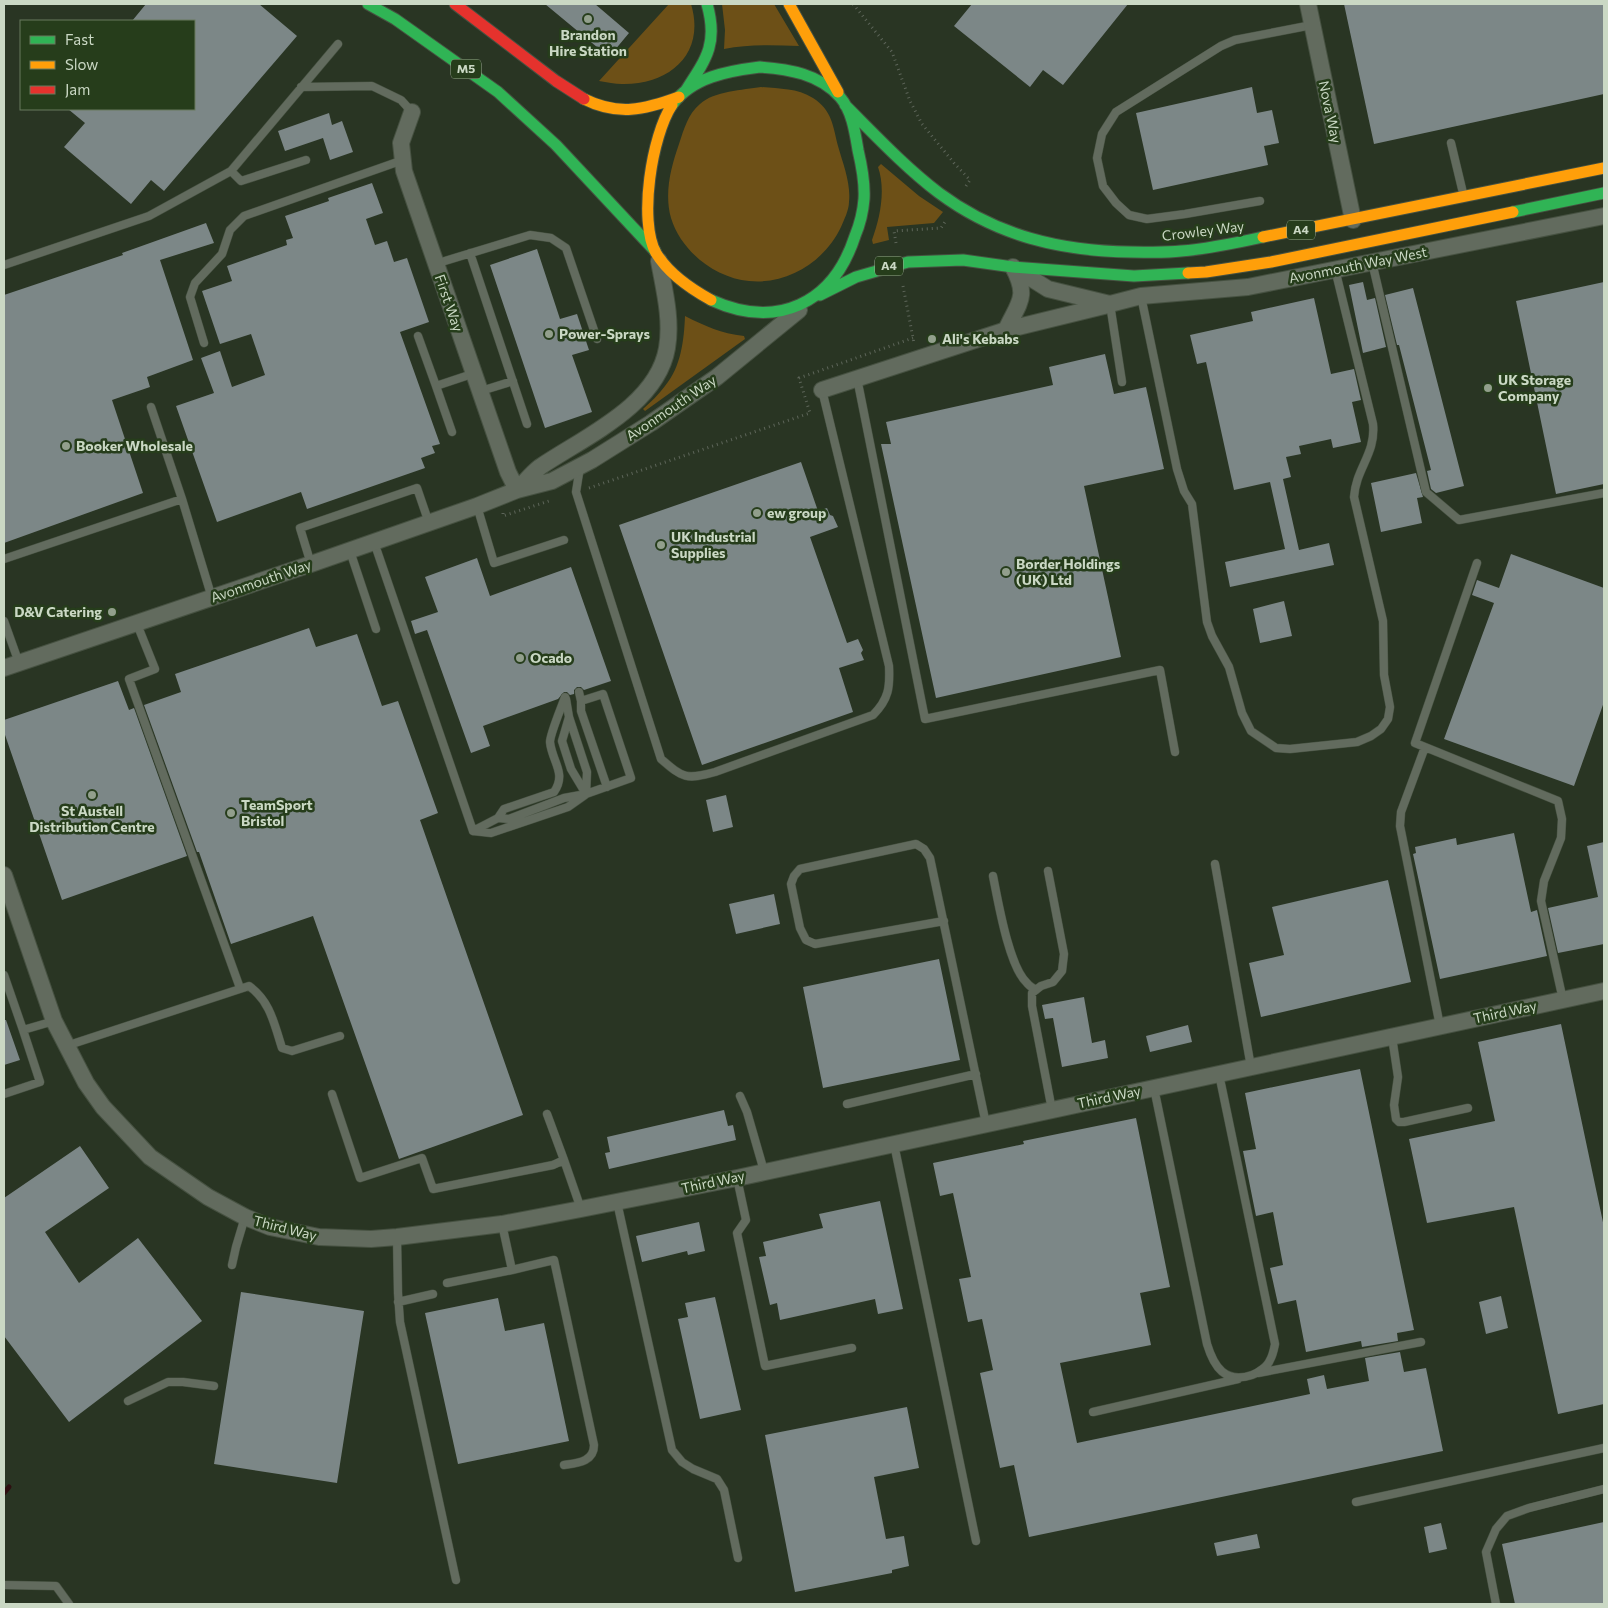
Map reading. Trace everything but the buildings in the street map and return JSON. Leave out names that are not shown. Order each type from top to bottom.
[{"type":"highway","name":"M5","points":[[368,4],[395,19],[498,92],[556,145],[657,253]]},
{"type":"highway","points":[[455,4],[565,87],[590,102],[608,108],[627,110],[654,106],[682,94],[716,75],[760,67],[785,68],[807,73],[823,82],[843,101],[853,126],[864,186],[864,208],[850,252],[831,284],[815,298],[790,308],[759,312],[746,311],[717,302],[694,291],[657,253],[648,204],[650,170],[662,124],[669,111],[682,94],[709,52],[713,36],[712,16],[707,4]]},
{"type":"highway","name":"A4","points":[[789,4],[843,101]]},
{"type":"highway","name":"Crowley Way","points":[[843,101],[889,150],[949,200],[996,226],[1046,243],[1081,248],[1131,252],[1175,252],[1226,245],[1604,168]]},
{"type":"highway","name":"A4","points":[[815,298],[856,277],[908,262],[964,260],[1013,267],[1134,276],[1206,272],[1271,262],[1604,193]]},
{"type":"street","name":"Nova Way","points":[[1308,4],[1353,220]]},
{"type":"street","name":"First Way","points":[[412,112],[401,144],[404,171],[508,472],[517,490]]},
{"type":"street","name":"Avonmouth Way West","points":[[822,390],[1006,330],[1141,296],[1248,287],[1604,216]]},
{"type":"street","name":"Avonmouth Way","points":[[517,490],[538,468],[579,443],[625,410],[649,387],[656,376],[664,359],[668,328],[666,298],[657,253]]},
{"type":"street","name":"Avonmouth Way West","points":[[1013,267],[1048,289],[1110,304]]},
{"type":"street","points":[[1006,330],[1022,296],[1022,283],[1013,267]]},
{"type":"street","name":"Avonmouth Way","points":[[11,665],[350,551],[498,499],[517,490],[552,481],[580,467],[651,423],[718,377],[815,298]]},
{"type":"street","name":"Third Way","points":[[4,875],[54,1020],[86,1083],[103,1107],[150,1157],[208,1197],[245,1217],[270,1227],[319,1237],[372,1239],[397,1237],[502,1224],[581,1209],[737,1178],[1604,991]]},
{"type":"lane","points":[[1260,201],[1147,219],[1129,214],[1116,203],[1103,186],[1097,158],[1102,134],[1116,112],[1221,46],[1235,40],[1312,25]]},
{"type":"lane","points":[[4,265],[149,216],[230,171],[338,44]]},
{"type":"lane","points":[[301,87],[372,86],[401,100],[412,112]]},
{"type":"lane","points":[[1451,143],[1464,197]]},
{"type":"lane","points":[[230,171],[240,181],[306,160]]},
{"type":"lane","points":[[204,343],[190,296],[195,283],[222,254],[230,230],[244,216],[403,160]]},
{"type":"lane","points":[[436,264],[530,235],[551,238],[566,248],[597,338]]},
{"type":"lane","points":[[470,253],[527,424]]},
{"type":"lane","points":[[1372,262],[1426,492],[1459,520],[1604,493]]},
{"type":"lane","points":[[1141,296],[1177,469],[1184,491],[1192,504],[1207,622],[1212,636],[1229,667],[1242,713],[1250,730],[1276,748],[1290,749],[1357,742],[1371,736],[1381,728],[1388,719],[1390,707],[1384,675],[1383,621],[1354,496],[1355,483],[1369,454],[1374,438],[1373,424],[1335,269]]},
{"type":"lane","points":[[1110,304],[1122,382]]},
{"type":"lane","points":[[418,336],[452,432]]},
{"type":"lane","points":[[436,386],[474,373]]},
{"type":"lane","points":[[857,378],[925,719],[1160,670],[1175,752]]},
{"type":"lane","points":[[481,391],[513,381]]},
{"type":"lane","points":[[580,467],[576,492],[661,759],[678,773],[694,778],[715,772],[873,714],[882,705],[890,686],[888,666],[822,390]]},
{"type":"lane","points":[[151,407],[182,499],[212,598]]},
{"type":"lane","points":[[311,564],[300,528],[417,488],[429,523]]},
{"type":"lane","points":[[4,559],[182,499]]},
{"type":"lane","points":[[477,506],[494,563],[564,540]]},
{"type":"lane","points":[[374,542],[472,831]]},
{"type":"lane","points":[[350,551],[376,630]]},
{"type":"lane","points":[[1476,563],[1415,742],[1558,801],[1562,819],[1561,838],[1544,881],[1540,901],[1563,1000]]},
{"type":"lane","points":[[4,622],[11,665]]},
{"type":"lane","points":[[137,624],[155,669],[129,679],[240,988]]},
{"type":"lane","points":[[579,692],[581,711],[607,787]]},
{"type":"lane","points":[[498,818],[509,819],[564,798],[586,794],[631,778],[603,694],[581,701]]},
{"type":"lane","points":[[565,697],[569,717],[588,772],[586,794],[568,807],[491,833],[472,831],[498,818],[504,809],[554,792],[560,776],[550,741],[565,697]]},
{"type":"lane","points":[[569,717],[562,741],[571,769],[586,794]]},
{"type":"lane","points":[[1425,747],[1401,812],[1400,826],[1440,1026]]},
{"type":"lane","points":[[944,922],[815,944],[806,940],[800,928],[791,884],[794,876],[800,870],[916,844],[924,849],[930,858],[944,922],[986,1124]]},
{"type":"lane","points":[[1214,864],[1251,1067]]},
{"type":"lane","points":[[1048,871],[1064,954],[1062,971],[1053,982],[1041,986],[1032,993],[1032,1006],[1052,1110]]},
{"type":"lane","points":[[993,876],[1007,940],[1018,972],[1026,983],[1036,990]]},
{"type":"lane","points":[[4,975],[40,1082],[4,1094]]},
{"type":"lane","points":[[66,1046],[248,986],[259,993],[268,1006],[282,1048],[292,1051],[340,1036]]},
{"type":"lane","points":[[23,1030],[54,1020]]},
{"type":"lane","points":[[1392,1037],[1398,1077],[1394,1105],[1396,1119],[1399,1122],[1468,1108]]},
{"type":"lane","points":[[847,1104],[976,1074]]},
{"type":"lane","points":[[1219,1074],[1275,1344],[1270,1362],[1256,1374]]},
{"type":"lane","points":[[1154,1088],[1211,1358],[1218,1368],[1228,1376],[1242,1378]]},
{"type":"lane","points":[[332,1094],[360,1178],[422,1158],[433,1189],[553,1165],[564,1160]]},
{"type":"lane","points":[[740,1096],[747,1112],[764,1171]]},
{"type":"lane","points":[[547,1114],[581,1209]]},
{"type":"lane","points":[[894,1144],[976,1541]]},
{"type":"lane","points":[[737,1178],[746,1220],[737,1233],[765,1366],[852,1348]]},
{"type":"lane","points":[[617,1202],[672,1450],[682,1462],[717,1479],[724,1490],[738,1558]]},
{"type":"lane","points":[[232,1265],[245,1217]]},
{"type":"lane","points":[[502,1224],[512,1270]]},
{"type":"lane","points":[[397,1237],[400,1322],[456,1580]]},
{"type":"lane","points":[[447,1284],[554,1260],[594,1445],[593,1453],[588,1458],[564,1465]]},
{"type":"lane","points":[[398,1302],[434,1294]]},
{"type":"lane","points":[[1093,1412],[1256,1374],[1421,1342]]},
{"type":"lane","points":[[128,1401],[168,1382],[214,1386]]},
{"type":"lane","points":[[1356,1502],[1604,1448]]},
{"type":"lane","points":[[1496,1604],[1486,1552],[1496,1529],[1507,1516],[1529,1508],[1604,1489]]},
{"type":"lane","points":[[4,1585],[56,1586],[69,1604]]},
{"type":"path","points":[[853,4],[892,52],[910,101],[922,124],[970,180]]},
{"type":"path","points":[[498,499],[503,516],[810,413],[799,378],[913,338]]},
{"type":"shaded area","points":[[669,4],[691,4],[694,22],[693,37],[688,51],[680,63],[669,72],[655,79],[639,83],[619,84],[599,81]]},
{"type":"shaded area","points":[[722,4],[774,4],[799,46],[770,45],[724,49],[725,30]]},
{"type":"shaded area","points":[[761,87],[801,92],[813,98],[828,113],[846,174],[849,202],[845,218],[834,239],[815,260],[791,275],[778,279],[749,281],[724,275],[701,261],[691,252],[676,230],[671,218],[668,190],[673,162],[689,117],[696,108],[713,96]]},
{"type":"shaded area","points":[[881,164],[919,196],[943,212],[934,223],[887,227],[889,240],[873,244],[872,240],[882,194],[878,167]]},
{"type":"shaded area","points":[[685,316],[714,329],[744,336],[745,339],[645,411],[643,409],[663,389],[675,370],[684,334]]},
{"type":"waterway","points":[[4,1493],[9,1487]]},
{"type":"traffic: fast","points":[[368,4],[395,19],[498,92],[556,145],[655,251]]},
{"type":"traffic: fast","points":[[686,90],[700,69],[709,50],[711,29],[707,4]]},
{"type":"traffic: fast","points":[[711,300],[735,309],[758,312],[780,311],[800,305],[817,294],[832,279],[845,260],[857,231],[864,204],[864,181],[852,122],[840,97],[823,83],[803,74],[782,69],[760,67]]},
{"type":"traffic: fast","points":[[672,105],[680,95],[700,82],[723,73],[760,67]]},
{"type":"traffic: fast","points":[[845,105],[902,162],[939,193],[983,220],[1030,238],[1054,244],[1105,251],[1175,252],[1232,244],[1263,237]]},
{"type":"traffic: fast","points":[[1513,212],[1604,193]]},
{"type":"traffic: fast","points":[[820,295],[856,277],[908,262],[963,260],[1013,267],[1134,276],[1188,273]]},
{"type":"traffic: slow","points":[[789,4],[838,92]]},
{"type":"traffic: slow","points":[[584,99],[608,108],[631,109],[643,108],[679,97]]},
{"type":"traffic: slow","points":[[672,105],[665,119],[653,157],[648,200],[648,221],[651,239],[656,253],[673,274],[711,300]]},
{"type":"traffic: slow","points":[[1263,237],[1604,168]]},
{"type":"traffic: slow","points":[[1188,273],[1271,262],[1513,212]]},
{"type":"traffic: jam","points":[[455,4],[556,81],[584,99]]},
{"type":"place","name":"Brandon Hire Station","points":[[588,19]]},
{"type":"place","name":"Power-Sprays","points":[[549,334]]},
{"type":"place","name":"Ali's Kebabs","points":[[932,339]]},
{"type":"place","name":"UK Storage Company","points":[[1488,388]]},
{"type":"place","name":"Booker Wholesale","points":[[66,446]]},
{"type":"place","name":"ew group","points":[[757,513]]},
{"type":"place","name":"UK Industrial Supplies","points":[[661,545]]},
{"type":"place","name":"Border Holdings (UK) Ltd","points":[[1006,572]]},
{"type":"place","name":"D&V Catering","points":[[112,612]]},
{"type":"place","name":"Ocado","points":[[520,658]]},
{"type":"place","name":"St Austell Distribution Centre","points":[[92,795]]},
{"type":"place","name":"TeamSport Bristol","points":[[231,813]]}]
